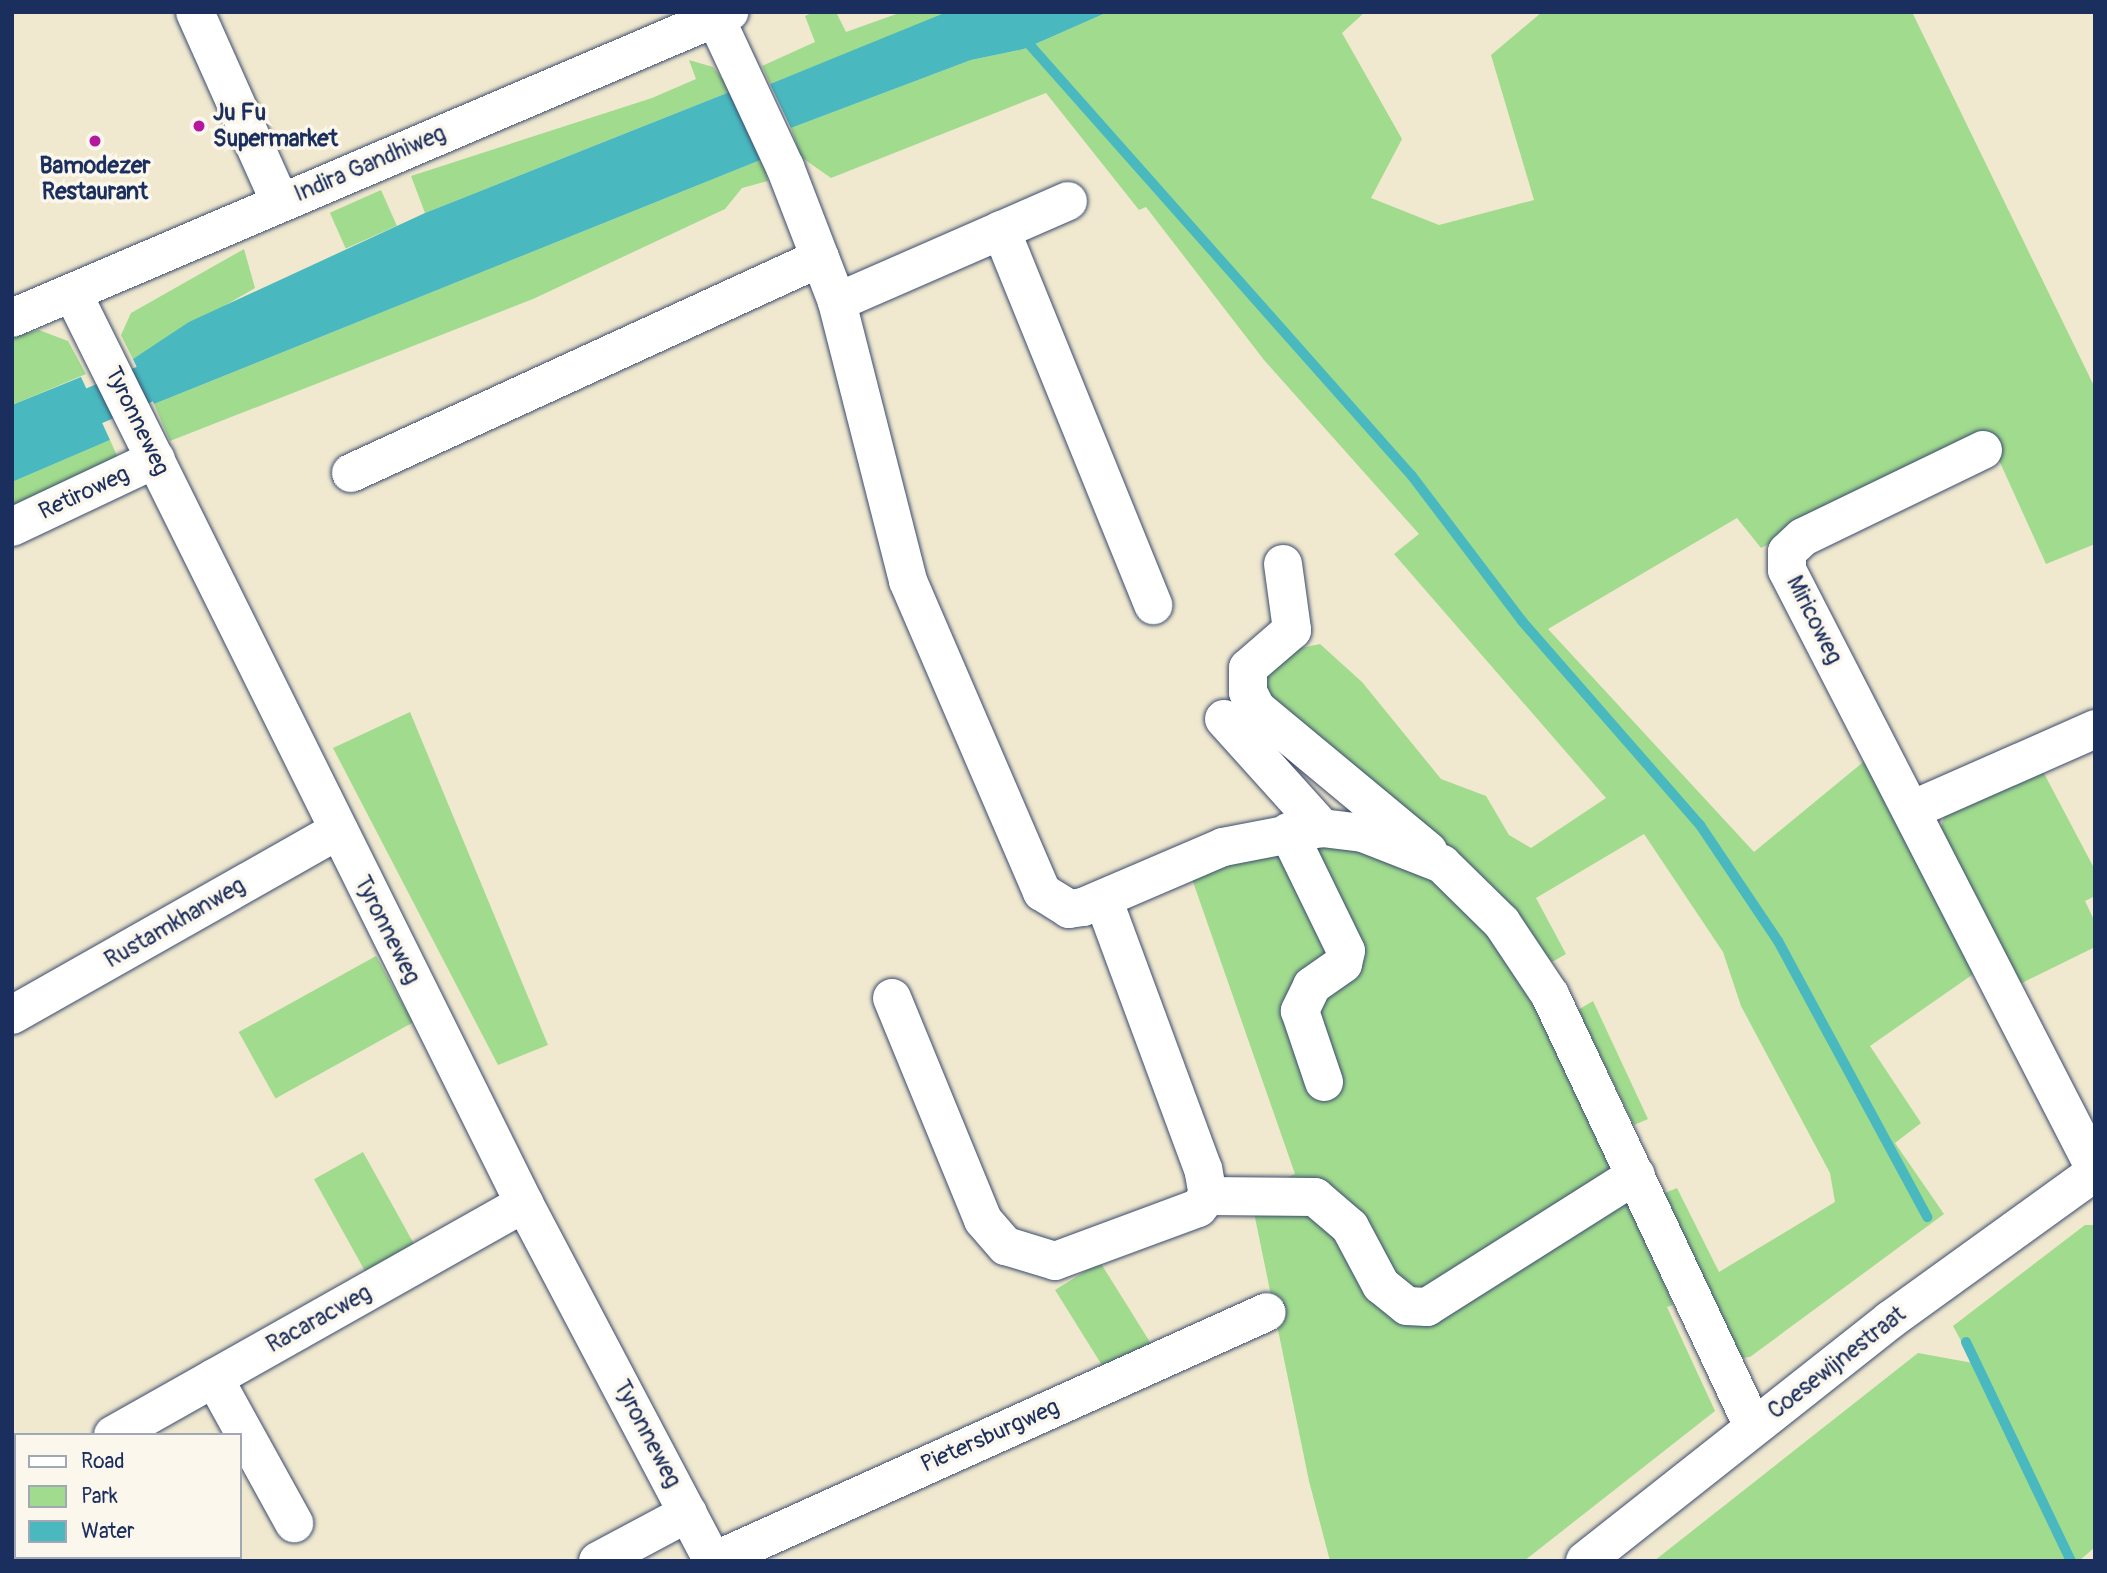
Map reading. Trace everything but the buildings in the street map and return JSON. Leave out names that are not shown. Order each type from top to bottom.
[{"type":"street","points":[[195,12],[280,202]]},
{"type":"street","points":[[722,15],[736,58],[785,167],[837,302],[908,581],[1004,808],[1049,899],[1069,909],[1102,899],[1223,847],[1305,830],[1363,833],[1442,864]]},
{"type":"street","name":"Indira Gandhiweg","points":[[12,318],[722,15]]},
{"type":"street","points":[[837,302],[1068,201]]},
{"type":"street","points":[[1000,230],[1153,605]]},
{"type":"street","points":[[351,473],[820,258]]},
{"type":"street","name":"Tyronneweg","points":[[73,294],[337,831],[524,1203],[713,1561]]},
{"type":"street","name":"Miricoweg","points":[[1983,450],[1803,537],[1787,552],[1787,570],[1914,809],[2095,1170]]},
{"type":"street","name":"Retiroweg","points":[[12,527],[152,451]]},
{"type":"street","points":[[1283,564],[1292,630],[1248,668],[1248,692],[1256,708],[1389,813],[1442,864],[1526,955],[1636,1175],[1753,1427]]},
{"type":"street","points":[[1224,719],[1305,830],[1346,951],[1343,964],[1312,986],[1300,1011],[1324,1082]]},
{"type":"street","points":[[1914,809],[2095,729]]},
{"type":"street","name":"Rustamkhanweg","points":[[12,1015],[337,831]]},
{"type":"street","points":[[1102,899],[1208,1196]]},
{"type":"street","points":[[892,998],[983,1220],[1006,1246],[1055,1261],[1198,1208],[1208,1196]]},
{"type":"street","name":"Coesewijnestraat","points":[[1585,1561],[1753,1427],[2095,1170]]},
{"type":"street","points":[[1208,1196],[1315,1197],[1350,1227],[1381,1284],[1407,1306],[1427,1307],[1636,1175]]},
{"type":"street","name":"Racaracweg","points":[[117,1433],[524,1203]]},
{"type":"street","name":"Pietersburgweg","points":[[713,1561],[1267,1312]]},
{"type":"street","points":[[214,1378],[294,1523]]},
{"type":"street","points":[[598,1561],[688,1513]]},
{"type":"green space","points":[[814,12],[836,12],[846,32],[902,12],[951,12],[770,84],[762,66],[815,42],[805,16]]},
{"type":"green space","points":[[1108,12],[1365,12],[1342,33],[1402,139],[1371,198],[1439,225],[1534,200],[1491,55],[1542,12],[1912,12],[2095,388],[2095,544],[2046,564],[1988,436],[1761,548],[1737,518],[1548,629],[1754,852],[1873,754],[1982,968],[1870,1046],[1921,1123],[1895,1143],[1944,1214],[1750,1357],[1741,1358],[1662,1194],[1677,1188],[1719,1272],[1835,1202],[1830,1173],[1741,1006],[1723,952],[1644,834],[1536,898],[1566,954],[1552,962],[1463,858],[1430,836],[1253,679],[1276,653],[1320,644],[1362,682],[1441,779],[1486,796],[1509,835],[1531,848],[1606,798],[1394,554],[1419,534],[1264,360],[1146,207],[1139,210],[1046,93],[831,178],[801,157],[791,128],[971,60],[1024,49]]},
{"type":"green space","points":[[689,60],[713,67],[732,91],[425,213],[411,176],[652,98],[696,79]]},
{"type":"green space","points":[[763,159],[768,181],[742,188],[725,209],[533,299],[170,441],[154,404]]},
{"type":"green space","points":[[381,190],[397,226],[346,248],[330,213]]},
{"type":"green space","points":[[244,249],[255,288],[133,359],[121,335],[131,313]]},
{"type":"green space","points":[[39,330],[68,341],[86,374],[12,405],[12,337]]},
{"type":"green space","points":[[110,440],[118,458],[12,519],[12,482]]},
{"type":"green space","points":[[410,712],[548,1045],[498,1065],[333,748]]},
{"type":"green space","points":[[2038,762],[2095,870],[2095,896],[2085,901],[2095,922],[2095,947],[2016,986],[1941,827],[1944,816]]},
{"type":"green space","points":[[1341,841],[1434,879],[1481,925],[1540,1009],[1647,1242],[1673,1305],[1667,1307],[1715,1411],[1524,1561],[1330,1561],[1309,1481],[1250,1193],[1295,1174],[1191,876],[1241,855]]},
{"type":"green space","points":[[376,956],[413,1022],[276,1099],[239,1032]]},
{"type":"green space","points":[[1593,1001],[1648,1119],[1634,1125],[1578,1010]]},
{"type":"green space","points":[[363,1152],[416,1248],[367,1275],[314,1179]]},
{"type":"green space","points":[[2085,1225],[2095,1225],[2095,1547],[2079,1561],[1654,1561],[1918,1353],[1973,1363],[1953,1326]]},
{"type":"green space","points":[[1100,1262],[1152,1346],[1108,1374],[1055,1290]]},
{"type":"water","points":[[1108,12],[1024,49],[971,60],[791,128],[770,84],[942,14]]},
{"type":"water","points":[[732,91],[763,159],[154,404],[133,359],[189,322],[425,213]]},
{"type":"water","points":[[81,377],[110,440],[12,482],[12,405]]},
{"type":"waterway","points":[[1021,35],[1412,476],[1522,621],[1700,825],[1778,941],[1927,1217]]},
{"type":"waterway","points":[[12,441],[194,363]]},
{"type":"waterway","points":[[1966,1342],[2071,1561]]},
{"type":"place","name":"Ju Fu Supermarket","points":[[199,126]]},
{"type":"place","name":"Bamodezer Restaurant","points":[[95,141]]}]
